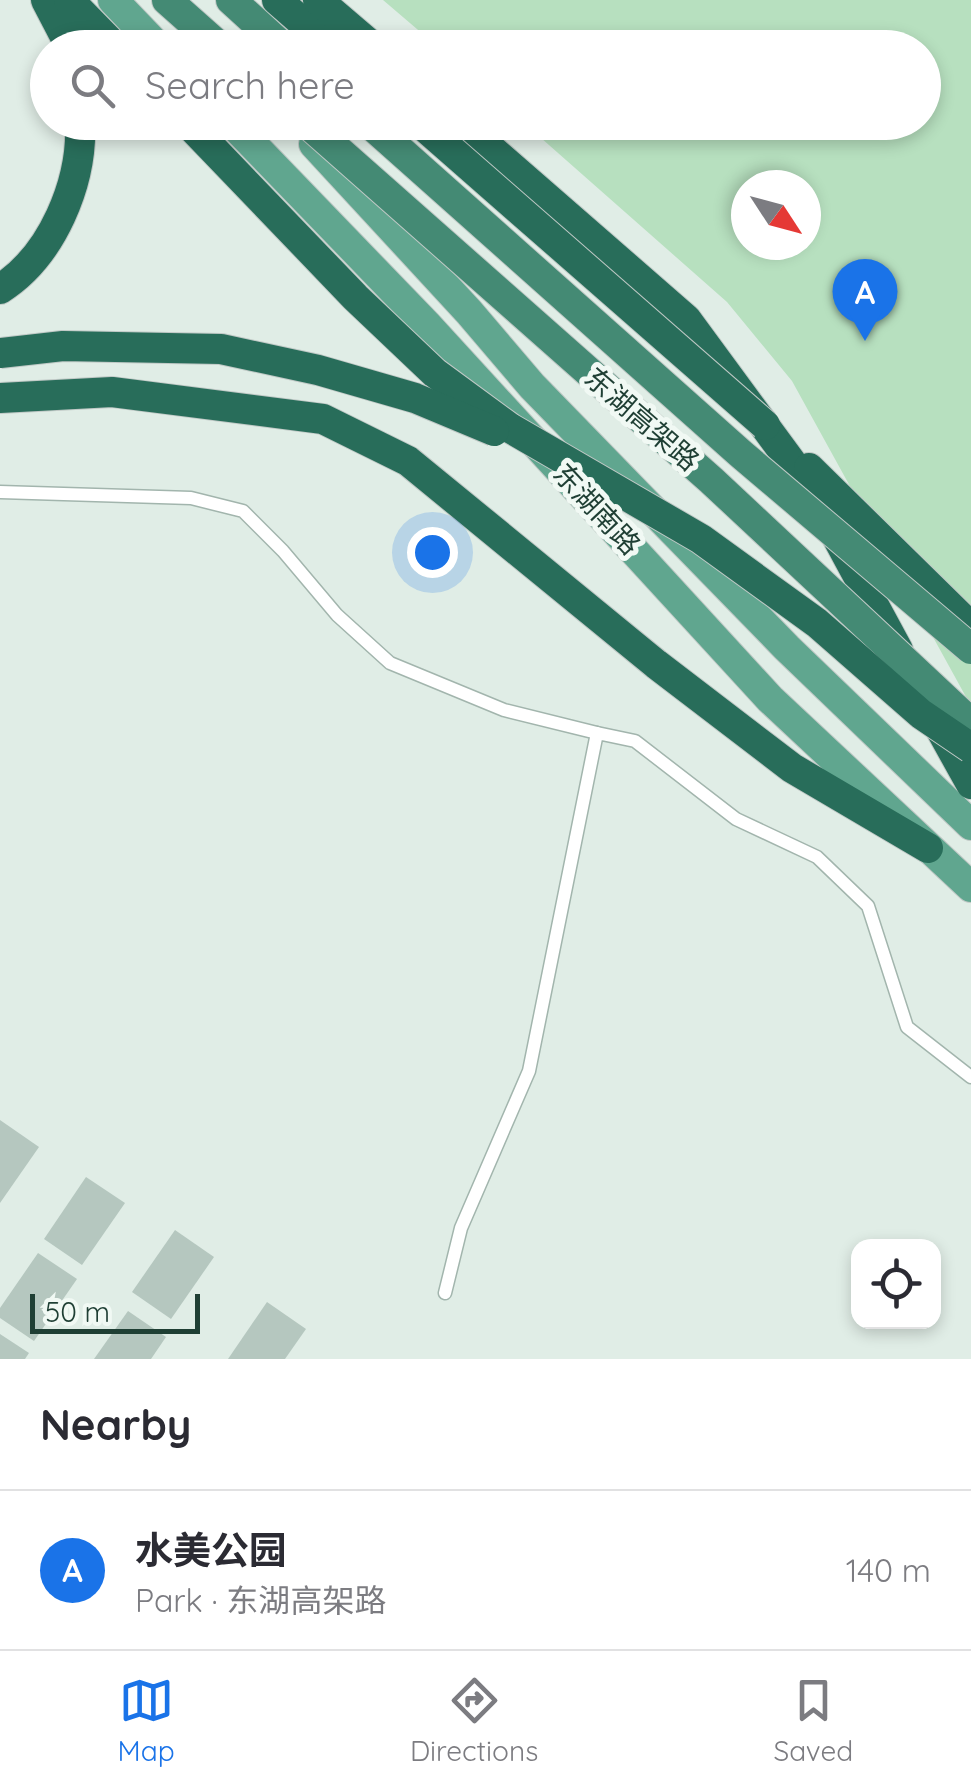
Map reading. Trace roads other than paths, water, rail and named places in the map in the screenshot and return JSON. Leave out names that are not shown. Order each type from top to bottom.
[{"type":"highway","points":[[46,0],[62,30]]},
{"type":"highway","points":[[167,0],[202,30]]},
{"type":"highway","points":[[231,0],[264,30]]},
{"type":"highway","points":[[277,0],[311,30]]},
{"type":"highway","points":[[318,0],[353,30]]},
{"type":"highway","points":[[77,8],[98,30]]},
{"type":"highway","points":[[0,290],[16,279],[58,224],[82,149],[81,140]]},
{"type":"highway","points":[[205,140],[354,297],[435,373],[510,428],[701,539],[817,623],[922,714],[971,748]]},
{"type":"highway","name":"东湖高架路","points":[[326,140],[711,480],[971,722]]},
{"type":"highway","name":"东湖高架路","points":[[388,140],[741,454],[971,649]]},
{"type":"highway","points":[[439,140],[765,426],[971,627]]},
{"type":"highway","points":[[481,140],[686,320],[811,489],[971,784]]},
{"type":"highway","points":[[0,354],[63,346],[221,349],[318,370],[415,398],[585,473]]},
{"type":"highway","points":[[0,398],[112,392],[323,419],[408,461],[656,664],[792,768],[928,848]]},
{"type":"main road","points":[[112,0],[141,30]]},
{"type":"main road","points":[[182,0],[208,30]]},
{"type":"main road","name":"东湖南路","points":[[248,140],[426,324],[770,699],[971,887]]},
{"type":"main road","name":"东湖南路","points":[[311,140],[532,386],[787,648],[971,825]]},
{"type":"lane","points":[[0,492],[192,498],[243,512],[337,614],[390,663],[504,710],[634,741],[736,819],[817,858],[868,906],[907,1028],[971,1077]]},
{"type":"lane","points":[[445,1293],[461,1228],[530,1071],[597,733]]},
{"type":"place","name":"水美公园","points":[[865,341]]}]
